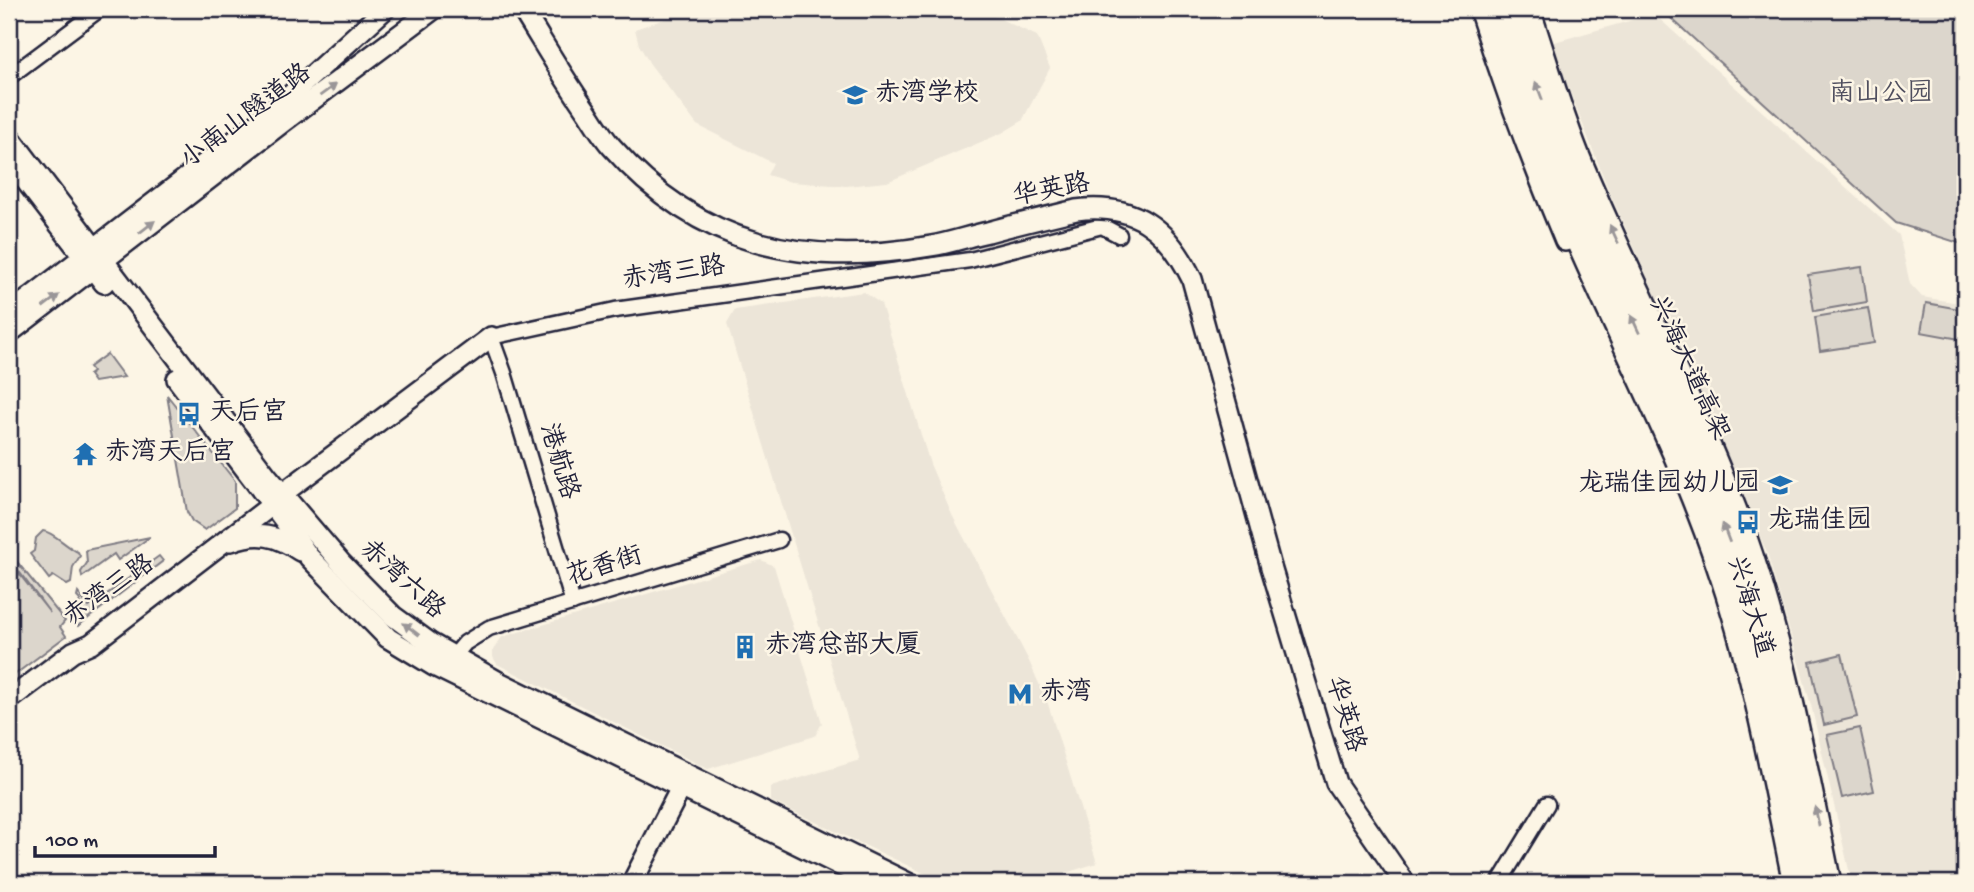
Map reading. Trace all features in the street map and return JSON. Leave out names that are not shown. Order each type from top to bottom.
[{"type":"main road","name":"兴海大道高架","points":[[1491,9],[1546,163],[1682,469],[1718,564],[1755,688],[1795,883]]},
{"type":"main road","name":"兴海大道高架","points":[[1510,9],[1584,209],[1698,458],[1729,539],[1764,648],[1815,883]]},
{"type":"street","points":[[9,77],[100,9]]},
{"type":"street","name":"小南山隧道路","points":[[93,259],[272,113],[385,9]]},
{"type":"street","name":"小南山隧道路","points":[[93,259],[434,9]]},
{"type":"street","name":"华英路","points":[[522,9],[570,88],[611,146],[641,176],[671,202],[701,221],[766,246],[803,253],[849,256],[897,251],[933,246],[1097,207],[1116,209],[1151,224],[1172,245],[1192,279],[1271,567],[1336,783],[1405,883]]},
{"type":"street","name":"兴海大道","points":[[1479,9],[1540,181],[1577,267],[1648,415],[1700,539],[1724,607],[1756,729],[1787,883]]},
{"type":"street","name":"兴海大道","points":[[1530,9],[1582,160],[1737,509],[1780,650],[1830,883]]},
{"type":"street","name":"赤湾六路","points":[[9,136],[93,259],[274,499],[309,557],[388,638],[404,649],[685,782],[908,883]]},
{"type":"street","name":"赤湾六路","points":[[9,159],[93,259]]},
{"type":"street","name":"赤湾三路","points":[[73,652],[86,636],[491,337],[615,310],[970,260],[1102,226],[1119,234]]},
{"type":"street","points":[[9,314],[93,259]]},
{"type":"street","points":[[9,333],[93,259]]},
{"type":"street","name":"港航路","points":[[491,337],[573,603]]},
{"type":"street","name":"赤湾六路","points":[[274,499],[374,598],[409,628],[497,681],[876,883]]},
{"type":"street","name":"赤湾三路","points":[[73,652],[91,644],[274,499]]},
{"type":"street","points":[[220,544],[250,535],[268,535],[290,544],[309,557]]},
{"type":"street","name":"花香街","points":[[454,656],[465,643],[489,628],[779,540]]},
{"type":"street","points":[[9,700],[73,652]]},
{"type":"street","points":[[632,883],[685,782]]},
{"type":"street","points":[[1499,883],[1547,804]]},
{"type":"shaded area","name":"赤湾学校","points":[[695,9],[979,9],[1037,36],[1050,68],[1022,121],[1002,133],[887,182],[846,186],[791,182],[767,175],[773,163],[697,125],[650,64],[639,45],[635,29]]},
{"type":"shaded area","points":[[1654,14],[1899,235],[1910,284],[1922,297],[1965,304],[1965,883],[1852,883],[1811,705],[1767,553],[1710,417],[1609,191],[1551,43]]},
{"type":"shaded area","points":[[864,292],[881,304],[930,464],[952,515],[1028,659],[1048,704],[1097,863],[1034,883],[945,883],[771,801],[771,787],[860,760],[727,324],[735,310]]},
{"type":"shaded area","points":[[761,560],[774,566],[822,723],[815,736],[708,769],[497,664],[493,657],[493,650],[502,637]]},
{"type":"green space","name":"南山公园","points":[[1661,9],[1965,9],[1965,245],[1896,223]]},
{"type":"green space","points":[[1862,267],[1867,302],[1814,311],[1808,275]]},
{"type":"green space","points":[[1926,303],[1965,310],[1965,340],[1921,332]]},
{"type":"green space","points":[[1868,308],[1874,343],[1820,351],[1815,317]]},
{"type":"green space","points":[[107,354],[124,377],[94,382],[89,375],[93,372],[89,367]]},
{"type":"green space","points":[[167,395],[235,481],[235,508],[205,530],[192,521],[187,512]]},
{"type":"green space","points":[[43,531],[56,537],[80,556],[73,567],[71,583],[67,585],[53,576],[49,579],[30,554],[34,551],[36,538]]},
{"type":"green space","points":[[150,537],[118,560],[114,554],[82,577],[81,572],[87,563],[86,550]]},
{"type":"green space","points":[[9,552],[65,621],[60,627],[66,636],[9,679],[9,561],[50,613],[9,558]]},
{"type":"green space","points":[[159,556],[163,561],[78,626],[72,616],[78,611],[75,606],[80,600],[78,593],[89,607]]},
{"type":"green space","points":[[1842,654],[1857,717],[1824,725],[1810,662]]},
{"type":"green space","points":[[1860,728],[1874,791],[1842,798],[1827,735]]},
{"type":"place","name":"赤湾学校","points":[[855,95]]},
{"type":"place","name":"天后宫","points":[[189,414]]},
{"type":"place","name":"赤湾天后宫","points":[[85,454]]},
{"type":"place","name":"龙瑞佳园幼儿园","points":[[1780,485]]},
{"type":"place","name":"龙瑞佳园","points":[[1748,522]]},
{"type":"place","name":"赤湾总部大厦","points":[[745,647]]},
{"type":"place","name":"赤湾","points":[[1020,694]]}]
